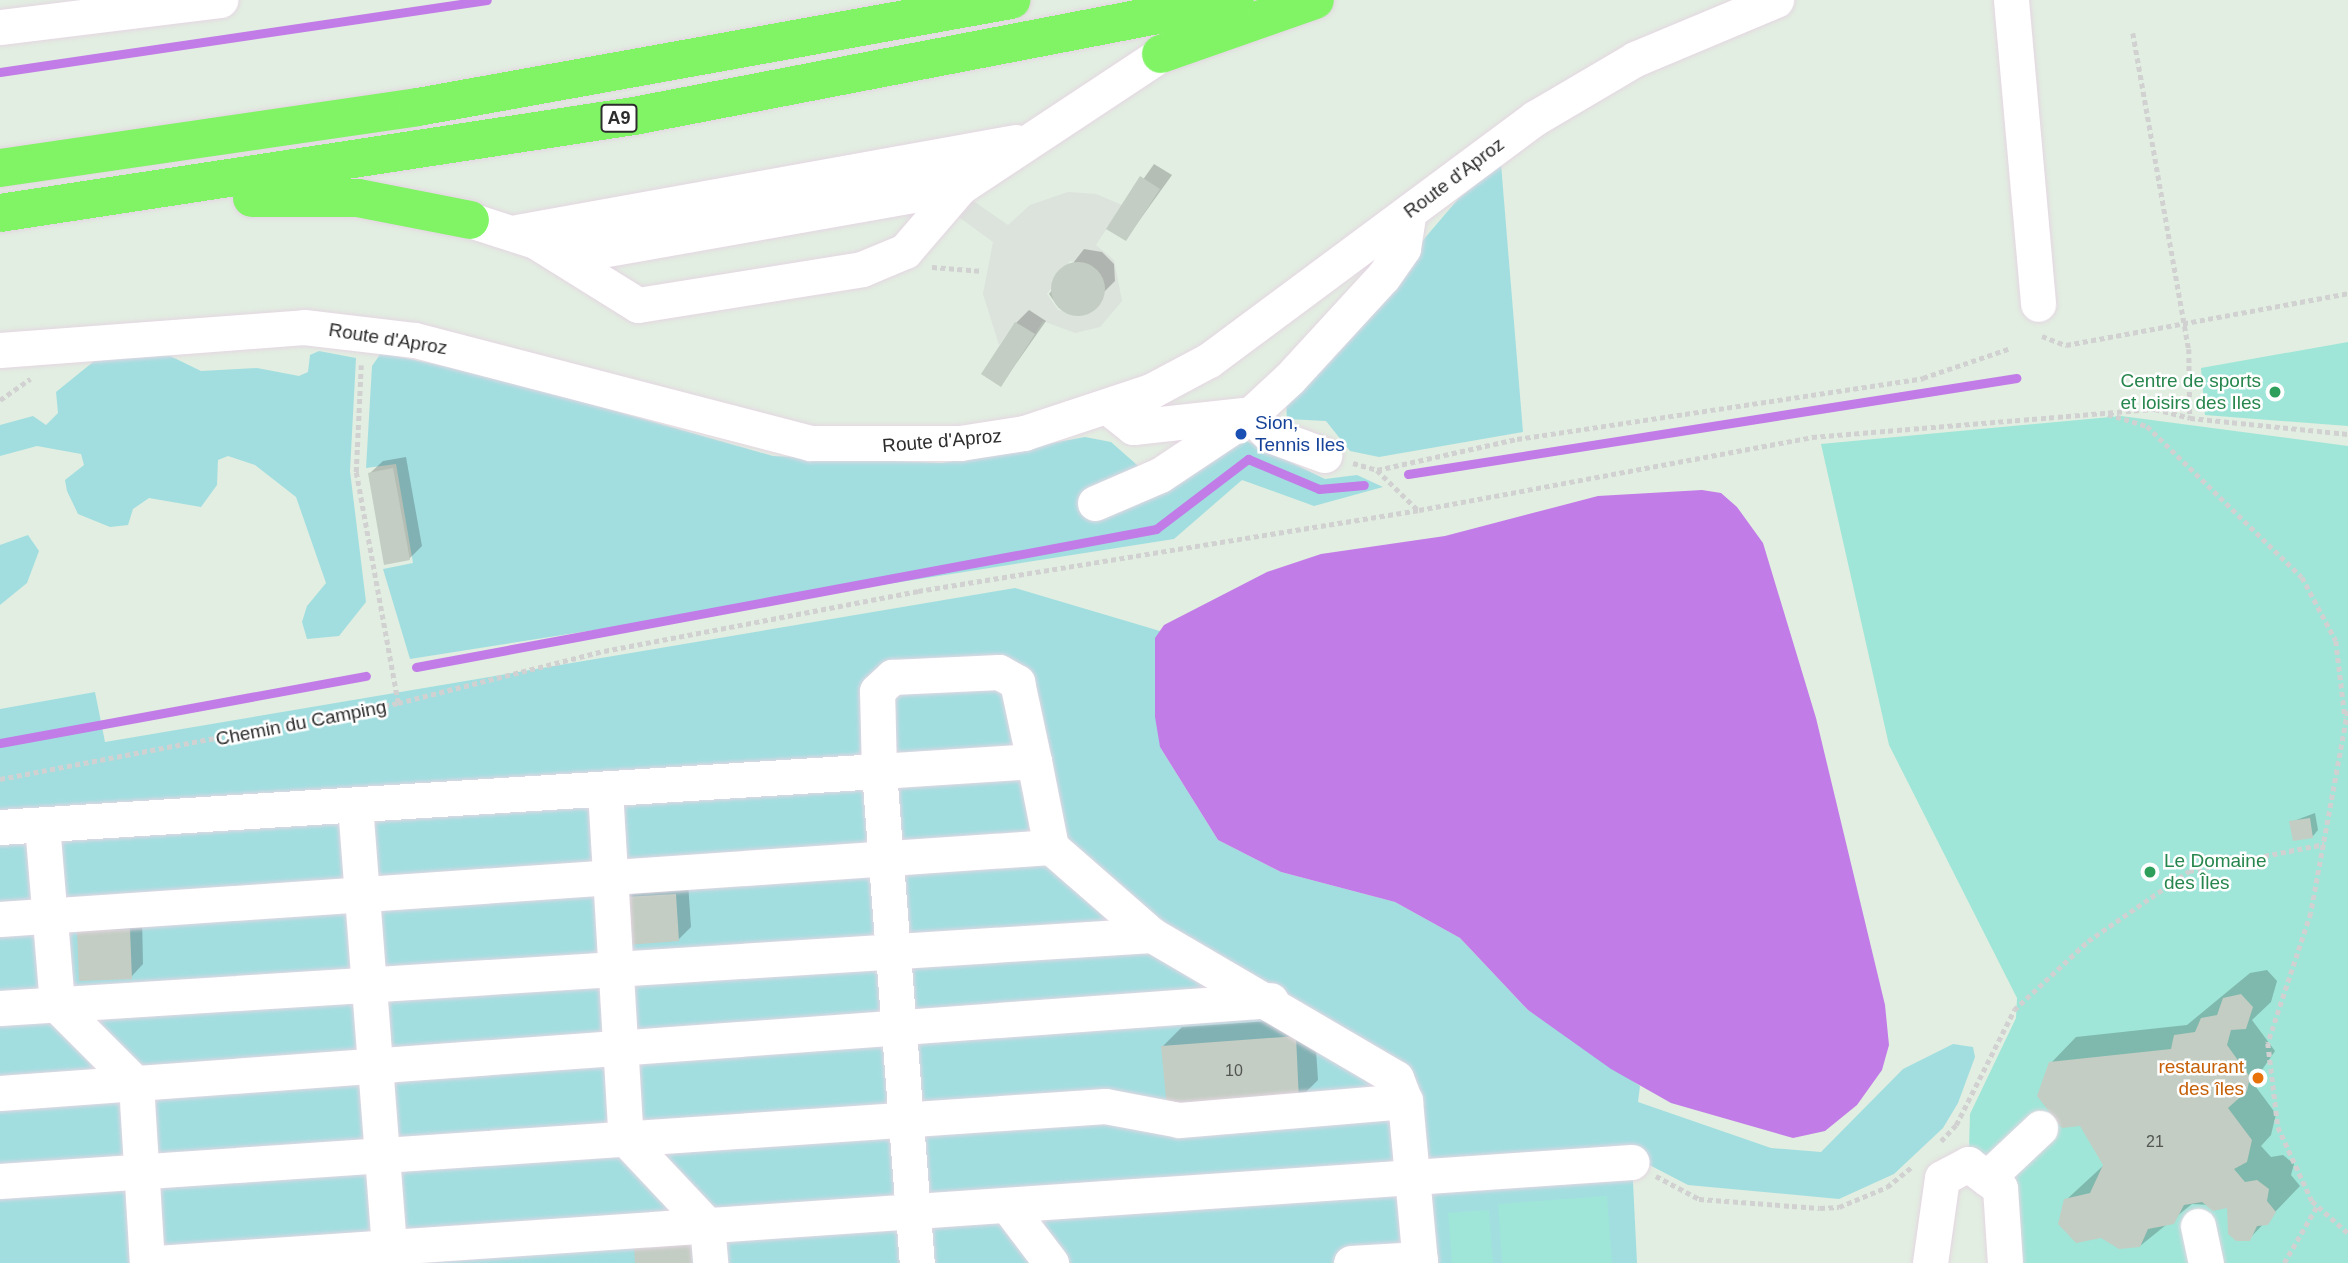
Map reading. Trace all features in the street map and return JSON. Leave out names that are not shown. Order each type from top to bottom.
[{"type":"highway","name":"A9","points":[[0,168],[430,105],[1011,0]]},
{"type":"highway","name":"A9","points":[[0,214],[634,116],[1235,0]]},
{"type":"highway","points":[[1161,54],[1315,0]]},
{"type":"highway","points":[[75,203],[358,198],[470,220]]},
{"type":"street","points":[[2,27],[220,0]]},
{"type":"street","name":"Route d'Aproz","points":[[0,350],[240,327],[363,332],[473,354],[810,443],[960,443],[1109,408],[1209,360],[1409,212],[1588,85],[1684,36],[1776,0]]},
{"type":"street","points":[[2011,0],[2038,304]]},
{"type":"street","points":[[470,220],[517,232],[562,257],[623,299],[653,306],[862,269],[905,251],[960,187],[1161,54]]},
{"type":"street","points":[[517,232],[1029,139]]},
{"type":"street","points":[[562,257],[960,187]]},
{"type":"street","points":[[1095,503],[1160,475],[1250,415],[1384,277],[1403,248],[1409,212]]},
{"type":"street","points":[[1109,408],[1132,427],[1250,415]]},
{"type":"street","points":[[1250,415],[1270,435],[1324,455]]},
{"type":"street","points":[[916,1263],[888,858],[878,771],[877,691],[892,677],[999,672],[1017,682],[1051,847],[1153,935],[1271,1000],[1396,1078],[1405,1101],[1420,1261],[1351,1263]]},
{"type":"street","points":[[0,827],[1034,761]]},
{"type":"street","points":[[605,790],[626,1139],[707,1226],[710,1263]]},
{"type":"street","points":[[355,805],[389,1255]]},
{"type":"street","points":[[42,825],[57,1005],[136,1084],[146,1263]]},
{"type":"street","points":[[0,919],[1051,847]]},
{"type":"street","points":[[0,1008],[1153,935]]},
{"type":"street","points":[[0,1093],[900,1032],[1271,1000]]},
{"type":"street","points":[[0,1181],[1105,1106],[1179,1120],[1405,1101]]},
{"type":"street","points":[[1987,1178],[2040,1128]]},
{"type":"street","points":[[157,1263],[389,1255],[707,1226],[1632,1162]]},
{"type":"street","points":[[1930,1263],[1942,1178],[1968,1164],[2000,1188],[2005,1263]]},
{"type":"street","points":[[1007,1205],[1051,1263]]},
{"type":"street","points":[[2198,1226],[2206,1263]]},
{"type":"path","points":[[2133,33],[2184,322],[2190,418]]},
{"type":"path","points":[[2038,304],[2042,337],[2066,345],[2348,293]]},
{"type":"path","name":"Chemin du Camping","points":[[0,779],[398,703],[356,472],[363,332]]},
{"type":"path","points":[[1377,470],[1530,437],[1923,378],[2008,349]]},
{"type":"path","points":[[398,703],[604,651],[918,591],[1419,510],[1812,437],[2155,409],[2190,418],[2348,433]]},
{"type":"path","points":[[2101,412],[2147,426],[2302,578],[2336,641],[2345,718]]},
{"type":"path","points":[[1324,455],[1377,470],[1419,510]]},
{"type":"path","points":[[2348,711],[2311,913],[2268,1043],[2278,1127],[2317,1206],[2348,1233]]},
{"type":"path","points":[[1932,1151],[1956,1125],[2014,1010],[2088,941],[2189,871],[2324,844]]},
{"type":"path","points":[[1632,1162],[1699,1199],[1820,1208],[1839,1207],[1887,1187],[1923,1158]]},
{"type":"path","points":[[2284,1263],[2317,1206]]},
{"type":"shaded area","points":[[1501,164],[1523,432],[1379,457],[1350,451],[1326,421],[1287,419],[1286,402],[1308,375],[1459,198]]},
{"type":"shaded area","points":[[1068,192],[1096,194],[1122,205],[1096,245],[1114,260],[1122,301],[1100,327],[1075,333],[1043,321],[1035,334],[1015,322],[999,345],[983,294],[993,242],[956,215],[969,198],[1008,225],[1030,205]],"holes":[[[1070,261],[1089,264],[1104,286],[1099,304],[1083,315],[1058,310],[1047,294]]]},
{"type":"shaded area","name":"Centre de sports et loisirs des Iles","points":[[2348,342],[2348,426],[2205,415],[2201,368]]},
{"type":"shaded area","points":[[319,351],[356,358],[350,471],[366,602],[339,636],[307,639],[302,622],[307,606],[326,583],[296,497],[255,465],[228,456],[218,460],[217,485],[201,507],[149,498],[133,509],[128,525],[110,527],[78,514],[67,491],[65,480],[84,465],[81,454],[37,446],[0,456],[0,425],[33,416],[46,425],[58,413],[56,392],[93,362],[115,353],[168,355],[201,371],[257,368],[299,376],[308,372],[310,355]]},
{"type":"shaded area","points":[[381,353],[496,377],[773,456],[942,463],[1085,437],[1111,442],[1145,472],[1243,439],[1325,479],[1357,475],[1383,487],[1314,506],[1242,480],[1174,539],[410,659],[383,569],[413,563],[396,464],[366,468],[372,366]]},
{"type":"shaded area","name":"Le Domaine des Îles","points":[[2121,416],[2348,446],[2348,1263],[2013,1263],[1969,1149],[1970,1114],[2016,1018],[2017,998],[1889,745],[1821,444]]},
{"type":"shaded area","points":[[1702,490],[1721,493],[1737,507],[1763,543],[1816,718],[1885,1005],[1889,1045],[1882,1070],[1857,1105],[1825,1131],[1793,1138],[1671,1103],[1611,1069],[1528,1010],[1460,938],[1395,902],[1281,872],[1218,840],[1160,747],[1155,717],[1155,638],[1164,625],[1267,572],[1321,554],[1445,536],[1598,496]]},
{"type":"shaded area","points":[[28,535],[39,551],[27,583],[0,605],[0,545]]},
{"type":"shaded area","points":[[1015,588],[1160,631],[1160,747],[1218,840],[1281,872],[1395,902],[1460,938],[1528,1010],[1640,1086],[1638,1102],[1771,1148],[1821,1152],[1903,1069],[1953,1044],[1973,1047],[1975,1057],[1958,1103],[1943,1128],[1894,1174],[1839,1199],[1688,1185],[1638,1159],[1632,1162],[1637,1263],[0,1263],[0,709],[95,692],[105,742]]},
{"type":"shaded area","points":[[1607,1196],[1612,1263],[1502,1263],[1498,1204]]},
{"type":"shaded area","points":[[1489,1210],[1493,1263],[1452,1263],[1448,1213]]},
{"type":"building","points":[[1140,176],[1160,189],[1126,241],[1106,229]]},
{"type":"building","points":[[1078,262],[1097,270],[1105,289],[1097,308],[1078,316],[1059,308],[1051,289],[1059,270]]},
{"type":"building","points":[[1015,322],[1035,334],[1001,387],[981,374]]},
{"type":"building","points":[[393,468],[410,560],[384,565],[368,473]]},
{"type":"building","points":[[2310,818],[2313,838],[2293,841],[2289,821]]},
{"type":"building","points":[[676,894],[679,941],[627,945],[624,897]]},
{"type":"building","points":[[130,929],[132,979],[79,981],[77,931]]},
{"type":"building","points":[[2241,994],[2253,1007],[2246,1029],[2231,1030],[2227,1045],[2250,1077],[2247,1091],[2228,1108],[2252,1140],[2247,1162],[2234,1169],[2245,1182],[2257,1180],[2269,1189],[2267,1201],[2276,1212],[2268,1225],[2257,1226],[2250,1241],[2236,1241],[2228,1234],[2227,1208],[2213,1211],[2202,1202],[2184,1205],[2174,1224],[2148,1229],[2140,1247],[2119,1249],[2101,1238],[2076,1243],[2058,1224],[2064,1199],[2090,1193],[2103,1165],[2080,1126],[2062,1128],[2037,1096],[2049,1062],[2171,1049],[2174,1035],[2195,1032],[2201,1018],[2217,1015],[2223,998]]},
{"type":"building","points":[[1296,1036],[1299,1101],[1167,1108],[1161,1046]]},
{"type":"building","points":[[691,1243],[692,1263],[635,1263],[634,1246]]},
{"type":"waterway","points":[[0,72],[487,0]]},
{"type":"waterway","points":[[1408,474],[2016,378]]},
{"type":"waterway","points":[[416,667],[1156,529],[1248,459],[1319,489],[1364,485]]},
{"type":"waterway","points":[[0,743],[366,676]]},
{"type":"place","name":"Centre de sports et loisirs des Iles","points":[[2275,392]]},
{"type":"place","name":"Sion, Tennis Iles","points":[[1241,434]]},
{"type":"place","name":"Le Domaine des Îles","points":[[2150,872]]},
{"type":"place","name":"restaurant des îles","points":[[2258,1078]]}]
